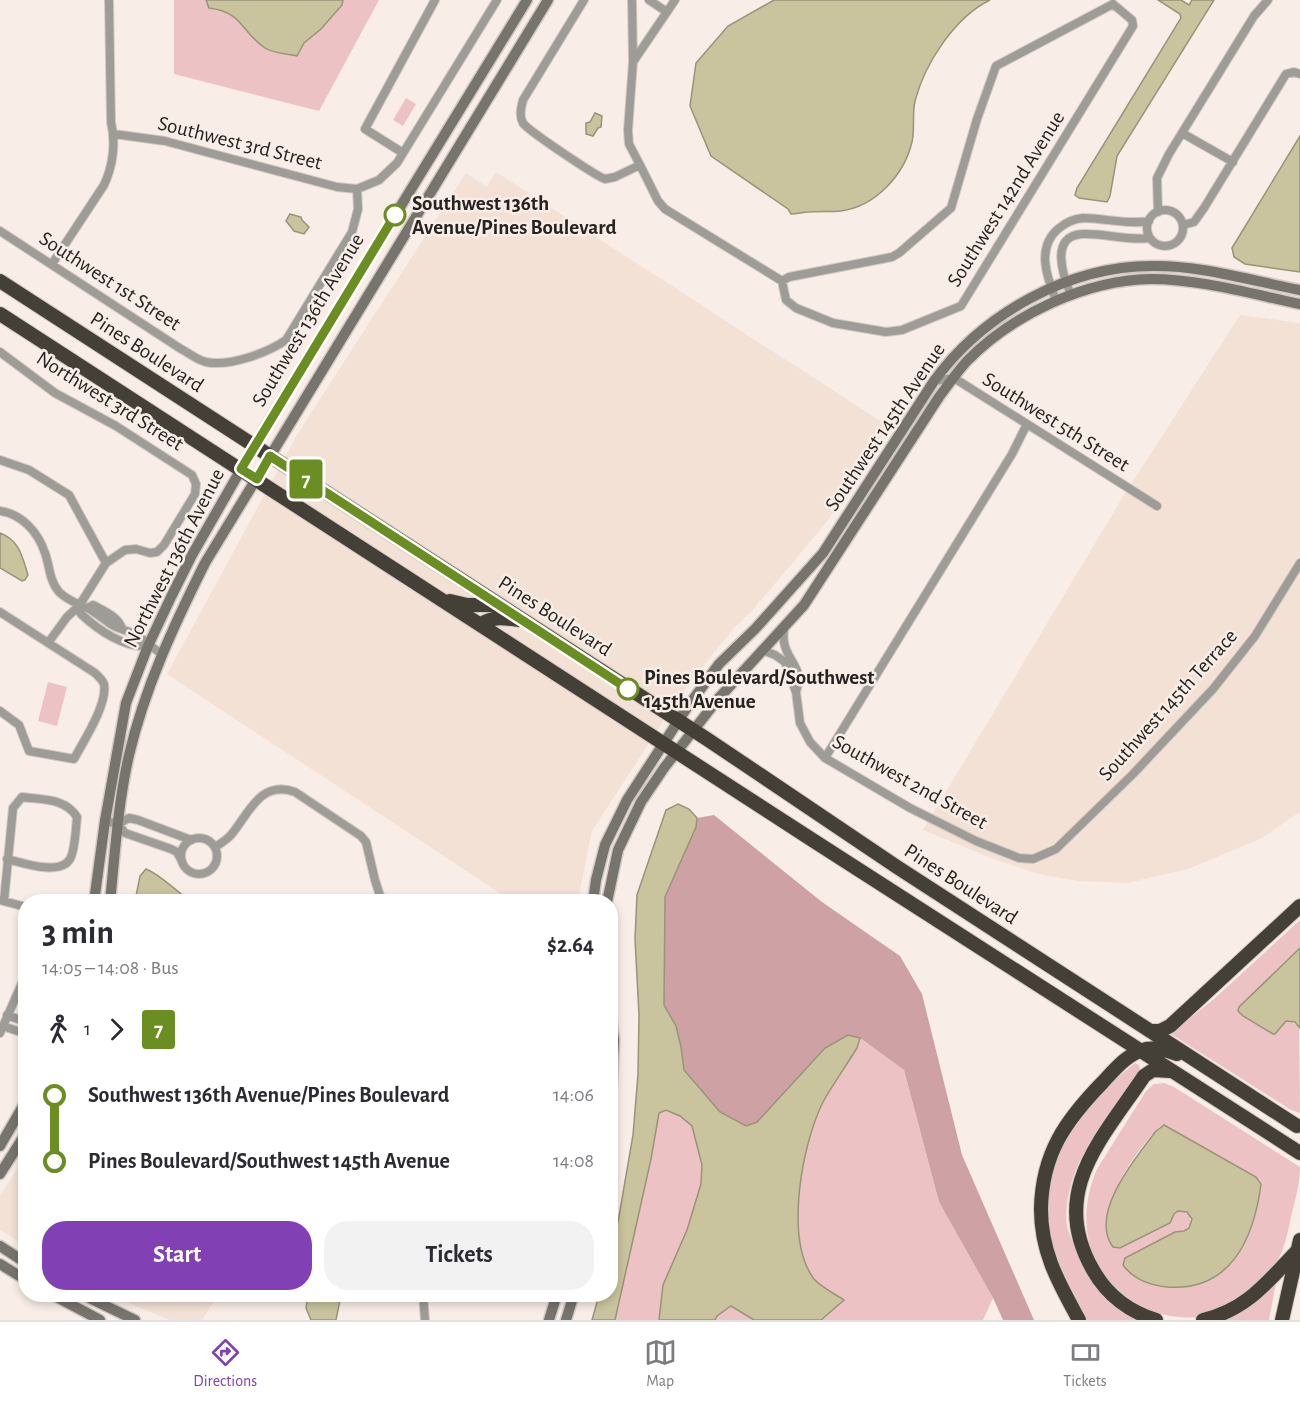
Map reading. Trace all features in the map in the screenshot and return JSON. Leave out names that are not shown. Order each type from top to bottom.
[{"type":"highway","name":"Pines Boulevard","points":[[0,281],[1297,1126]]},
{"type":"highway","name":"Pines Boulevard","points":[[0,314],[1296,1151]]},
{"type":"highway","points":[[442,599],[467,604],[499,605]]},
{"type":"highway","points":[[481,624],[498,618],[524,621]]},
{"type":"highway","points":[[1150,1031],[1160,1031],[1170,1026],[1300,906]]},
{"type":"highway","points":[[1079,1320],[1054,1274],[1046,1251],[1041,1210],[1046,1170],[1054,1146],[1075,1112],[1123,1061],[1141,1051],[1151,1049],[1161,1049],[1193,1059]]},
{"type":"highway","points":[[1156,1320],[1132,1310],[1103,1286],[1085,1254],[1077,1230],[1075,1202],[1090,1159],[1144,1076],[1153,1070],[1170,1071]]},
{"type":"highway","points":[[1203,1320],[1230,1312],[1254,1297],[1299,1245]]},
{"type":"highway","points":[[1282,1320],[1299,1245]]},
{"type":"street","points":[[52,264],[109,174],[114,134],[111,122],[110,0]]},
{"type":"street","points":[[403,153],[365,129],[435,0]]},
{"type":"street","points":[[357,189],[369,186],[386,176],[403,153],[497,0]]},
{"type":"street","name":"Southwest 136th Avenue","points":[[255,446],[527,0]]},
{"type":"street","name":"Southwest 136th Avenue","points":[[270,456],[548,0]]},
{"type":"street","points":[[584,0],[523,100],[521,117],[528,129],[605,179],[615,177],[640,165]]},
{"type":"street","points":[[632,0],[633,62],[627,130],[629,144],[658,201],[665,209],[782,281],[789,277],[892,257],[899,253],[951,208],[977,119],[996,66],[1114,2]]},
{"type":"street","points":[[649,0],[667,12]]},
{"type":"street","points":[[633,62],[675,0]]},
{"type":"street","points":[[1158,212],[1157,178],[1254,16],[1268,0]]},
{"type":"street","name":"Southwest 142nd Avenue","points":[[782,281],[786,300],[796,308],[833,323],[886,333],[902,330],[961,306],[1133,26],[1129,16],[1114,2]]},
{"type":"street","points":[[1183,225],[1194,222],[1286,74],[1294,72],[1300,74]]},
{"type":"street","points":[[1182,133],[1233,162]]},
{"type":"street","name":"Southwest 3rd Street","points":[[114,134],[165,141],[337,187],[357,189]]},
{"type":"street","name":"Southwest 1st Street","points":[[0,231],[152,331],[200,360],[214,363],[262,353],[286,340],[352,232],[358,209],[357,189]]},
{"type":"street","points":[[1056,300],[1047,274],[1045,251],[1055,232],[1062,226],[1073,220],[1085,218],[1137,223],[1149,221],[1158,212],[1172,210],[1178,214],[1183,225],[1180,237],[1168,246],[1159,246],[1149,238],[1147,233],[1149,221]]},
{"type":"street","points":[[1071,295],[1065,283],[1060,258],[1061,251],[1069,239],[1084,234],[1135,240],[1149,238]]},
{"type":"street","name":"Southwest 145th Avenue","points":[[594,894],[605,845],[627,800],[678,721],[719,664],[755,629],[823,553],[934,381],[948,362],[972,338],[1005,314],[1052,288],[1089,274],[1121,267],[1189,268],[1300,290]]},
{"type":"street","name":"Southwest 145th Avenue","points":[[609,894],[618,850],[641,802],[718,699],[804,605],[954,378],[969,359],[986,344],[1014,324],[1056,300],[1094,287],[1123,281],[1153,279],[1187,282],[1300,304]]},
{"type":"street","name":"Northwest 3rd Street","points":[[0,352],[55,393],[116,426],[192,476],[196,484],[195,494],[164,545],[157,552],[125,550],[106,563]]},
{"type":"street","name":"Southwest 5th Street","points":[[934,381],[954,378],[1157,506]]},
{"type":"street","points":[[825,758],[1006,464],[1026,424]]},
{"type":"street","name":"Northwest 136th Avenue","points":[[95,894],[105,821],[126,703],[148,646],[192,555],[255,446]]},
{"type":"street","name":"Northwest 136th Avenue","points":[[111,894],[118,824],[129,757],[142,707],[162,654],[206,563],[270,456]]},
{"type":"street","points":[[0,460],[29,470],[69,495],[106,563],[81,614],[95,625],[135,647],[148,646]]},
{"type":"street","points":[[0,511],[23,520],[38,536],[46,555],[49,574],[60,592],[100,617],[139,637],[148,646],[162,654]]},
{"type":"street","name":"Southwest 145th Terrace","points":[[1045,855],[1056,849],[1128,779],[1213,689],[1255,636],[1300,562]]},
{"type":"street","points":[[48,643],[67,617],[83,607],[93,605],[111,615],[121,624],[122,629]]},
{"type":"street","points":[[0,612],[95,673],[102,680],[104,687],[97,717],[74,759],[29,751],[20,725],[0,711]]},
{"type":"street","points":[[95,625],[100,617]]},
{"type":"street","points":[[755,629],[766,635],[781,630]]},
{"type":"street","name":"Southwest 2nd Street","points":[[781,630],[785,646],[797,667],[799,678],[796,692]]},
{"type":"street","name":"Southwest 2nd Street","points":[[762,650],[785,662],[796,692],[800,723],[810,742],[825,758],[910,808],[1002,853],[1034,859],[1045,855]]},
{"type":"street","points":[[215,847],[231,835],[251,805],[269,793],[285,788],[295,792],[361,836],[366,842],[379,894]]},
{"type":"street","points":[[7,859],[54,869],[63,867],[71,859],[77,817],[71,808],[64,803],[22,797],[13,808],[2,901],[18,906]]},
{"type":"street","points":[[118,824],[129,818],[191,840]]},
{"type":"street","points":[[105,821],[118,824],[125,832],[177,852],[183,862],[190,871],[196,873],[208,872],[212,868],[217,858],[215,847],[206,839],[191,840],[182,851],[183,862]]},
{"type":"street","points":[[18,991],[1,1030],[18,1033]]},
{"type":"street","points":[[7,1015],[18,1019]]},
{"type":"street","points":[[0,1146],[18,1115]]},
{"type":"street","points":[[0,1174],[18,1145]]},
{"type":"street","points":[[0,1246],[18,1258]]},
{"type":"street","points":[[0,1264],[18,1275]]},
{"type":"street","points":[[66,1302],[100,1320]]},
{"type":"street","points":[[98,1302],[135,1320]]},
{"type":"street","points":[[424,1302],[425,1320]]},
{"type":"street","points":[[549,1320],[555,1302]]},
{"type":"street","points":[[566,1320],[572,1302]]},
{"type":"shaded area","points":[[174,0],[379,0],[319,111],[174,74]]},
{"type":"shaded area","points":[[206,0],[343,0],[342,5],[321,29],[304,43],[297,56],[268,50],[257,42],[235,18],[220,10],[209,8]]},
{"type":"shaded area","points":[[774,0],[990,0],[977,8],[954,29],[934,57],[915,101],[913,137],[908,154],[887,187],[866,203],[841,211],[791,214],[788,209],[711,156],[690,106],[696,63],[728,26]]},
{"type":"shaded area","points":[[1158,0],[1181,0],[1189,5],[1192,0],[1214,0],[1117,156],[1107,202],[1079,198],[1075,195],[1077,188],[1181,18],[1180,14]]},
{"type":"shaded area","points":[[406,98],[416,104],[403,126],[393,120]]},
{"type":"shaded area","points":[[595,113],[602,116],[601,127],[593,136],[586,134],[586,123],[590,122]]},
{"type":"shaded area","points":[[1300,136],[1300,272],[1245,264],[1234,257],[1232,248]]},
{"type":"shaded area","points":[[496,172],[888,426],[829,519],[753,610],[733,629],[681,694],[592,831],[579,894],[501,894],[167,674],[298,433],[466,173],[487,187]]},
{"type":"shaded area","points":[[290,214],[301,217],[309,227],[304,234],[294,231],[286,221]]},
{"type":"shaded area","points":[[1240,315],[1300,323],[1300,812],[1260,839],[1188,869],[1127,883],[1078,881],[1039,874],[998,861],[923,830],[1124,495]]},
{"type":"shaded area","points":[[0,533],[12,540],[19,550],[28,575],[25,580],[22,581],[0,568]]},
{"type":"shaded area","points":[[48,682],[67,687],[57,726],[38,721]]},
{"type":"shaded area","points":[[678,804],[689,809],[697,818],[696,827],[665,897],[664,1005],[676,1026],[684,1070],[720,1112],[746,1126],[757,1122],[825,1048],[848,1035],[860,1038],[857,1048],[827,1095],[815,1120],[799,1191],[800,1240],[805,1262],[817,1282],[844,1300],[821,1320],[754,1320],[731,1306],[715,1320],[659,1320],[663,1285],[687,1230],[701,1184],[702,1165],[692,1126],[680,1116],[666,1110],[659,1113],[615,1320],[592,1320],[597,1302],[618,1302],[618,1222],[633,1135],[638,1074],[639,1015],[635,939],[637,895],[666,810]]},
{"type":"shaded area","points":[[714,815],[822,902],[900,956],[922,994],[962,1155],[1034,1320],[1003,1320],[939,1202],[904,1070],[860,1038],[848,1035],[825,1048],[757,1122],[746,1126],[720,1112],[684,1070],[681,1047],[664,1005],[665,897],[696,827],[697,818]]},
{"type":"shaded area","points":[[146,869],[181,894],[136,894],[140,876]]},
{"type":"shaded area","points":[[1300,920],[1300,948],[1239,1007],[1238,1011],[1273,1034],[1285,1021],[1299,1026],[1300,1113],[1291,1110],[1171,1034],[1215,998]]},
{"type":"shaded area","points":[[1300,948],[1300,1028],[1295,1022],[1286,1021],[1273,1034],[1243,1016],[1238,1011],[1239,1007]]},
{"type":"shaded area","points":[[860,1038],[904,1070],[939,1202],[993,1298],[983,1320],[821,1320],[844,1300],[814,1279],[805,1261],[800,1240],[799,1191],[815,1120],[827,1095],[857,1048]]},
{"type":"shaded area","points":[[1135,1063],[1140,1069],[1079,1162],[1069,1193],[1066,1217],[1070,1236],[1085,1269],[1106,1298],[1135,1320],[1087,1320],[1049,1244],[1047,1189],[1058,1149],[1090,1101]]},
{"type":"shaded area","points":[[1164,1083],[1174,1087],[1300,1167],[1286,1239],[1273,1267],[1253,1290],[1201,1317],[1189,1318],[1157,1313],[1135,1303],[1117,1290],[1103,1274],[1093,1256],[1088,1235],[1086,1214],[1089,1191],[1097,1169],[1146,1091],[1154,1084]],"holes":[[[1160,1126],[1260,1180],[1255,1215],[1244,1243],[1226,1266],[1200,1283],[1179,1232],[1184,1231],[1191,1224],[1190,1215],[1182,1210],[1171,1218],[1107,1221],[1113,1196],[1126,1170],[1142,1146]]]},
{"type":"shaded area","points":[[666,1110],[680,1116],[692,1126],[702,1165],[701,1184],[687,1230],[663,1285],[659,1320],[615,1320],[659,1113]]},
{"type":"shaded area","points":[[1164,1125],[1256,1177],[1261,1184],[1252,1224],[1235,1258],[1223,1271],[1208,1281],[1189,1286],[1154,1285],[1137,1278],[1123,1265],[1125,1258],[1175,1232],[1189,1228],[1192,1219],[1187,1212],[1178,1211],[1170,1223],[1120,1248],[1113,1247],[1107,1234],[1106,1218],[1118,1186],[1156,1131]]},
{"type":"shaded area","points":[[18,1167],[18,1242],[0,1230],[0,1196]]},
{"type":"shaded area","points":[[1276,1283],[1269,1320],[1226,1320],[1253,1304]]},
{"type":"shaded area","points":[[127,1302],[214,1302],[202,1320],[170,1320]]},
{"type":"shaded area","points":[[307,1302],[340,1302],[336,1320],[311,1320],[306,1308]]},
{"type":"shaded area","points":[[731,1306],[754,1320],[715,1320]]},
{"type":"bus line","name":"7","points":[[395,215],[241,469],[257,479],[270,456],[628,689]]},
{"type":"place","name":"Southwest 136th Avenue/Pines Boulevard","points":[[395,215]]},
{"type":"place","name":"Pines Boulevard/Southwest 145th Avenue","points":[[628,689]]}]
